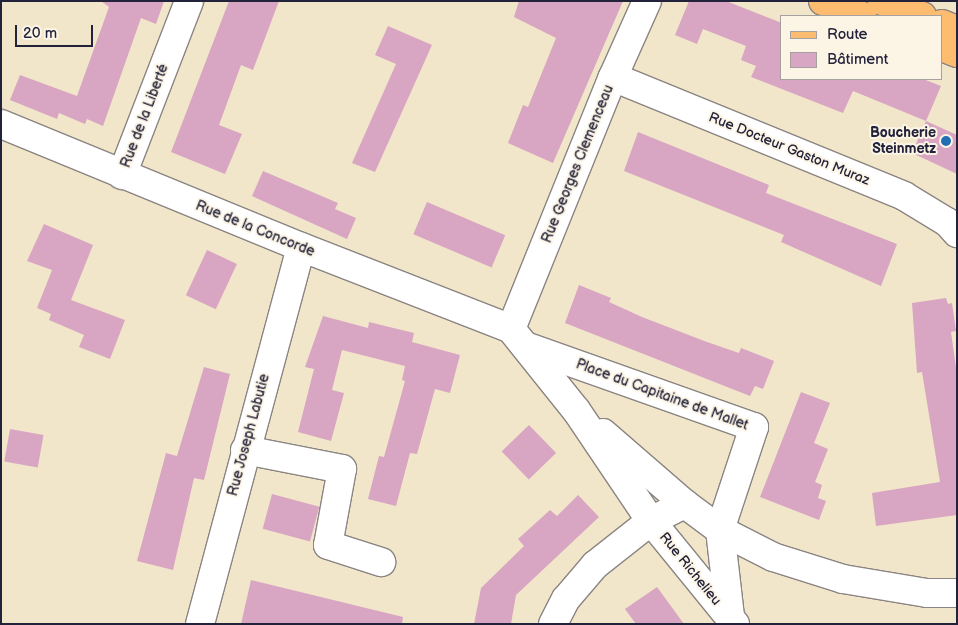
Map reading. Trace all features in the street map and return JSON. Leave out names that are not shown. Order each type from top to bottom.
[{"type":"main road","points":[[823,1],[859,15]]},
{"type":"main road","points":[[882,1],[919,15]]},
{"type":"main road","points":[[943,24],[957,30]]},
{"type":"main road","points":[[943,47],[957,53]]},
{"type":"street","name":"Rue de la Liberté","points":[[122,175],[190,1]]},
{"type":"street","name":"Rue Georges Clemenceau","points":[[518,337],[613,77],[647,1]]},
{"type":"street","name":"Rue Docteur Gaston Muraz","points":[[613,77],[904,196],[947,222],[957,233]]},
{"type":"street","name":"Rue de la Concorde","points":[[1,124],[518,337]]},
{"type":"street","name":"Rue Joseph Labutie","points":[[200,624],[300,247]]},
{"type":"street","points":[[518,337],[576,410],[651,521]]},
{"type":"street","name":"Place du Capitaine de Mallet","points":[[518,337],[754,427],[720,530]]},
{"type":"street","points":[[576,410],[685,504],[720,530],[773,557],[843,579],[927,593],[957,593]]},
{"type":"street","points":[[245,450],[342,469],[328,545],[381,562]]},
{"type":"street","points":[[553,624],[566,599],[595,565],[651,521],[685,504]]},
{"type":"street","name":"Rue Richelieu","points":[[651,521],[732,620]]},
{"type":"street","name":"Rue Richelieu","points":[[720,530],[732,620]]},
{"type":"building","points":[[101,1],[164,1],[156,24],[141,18],[103,126],[87,119],[85,124],[59,113],[57,119],[10,100],[20,75],[77,96],[109,7]]},
{"type":"building","points":[[229,1],[279,1],[253,70],[241,65],[219,125],[242,134],[225,174],[171,152]]},
{"type":"building","points":[[519,1],[623,1],[553,163],[508,143],[523,105],[528,107],[556,38],[514,17]]},
{"type":"building","points":[[689,1],[726,1],[780,22],[780,80],[926,80],[941,86],[926,121],[853,91],[843,113],[751,77],[756,66],[741,60],[746,46],[703,29],[697,44],[675,35]]},
{"type":"building","points":[[388,26],[432,45],[375,172],[352,163],[396,64],[375,55]]},
{"type":"building","points":[[926,121],[957,135],[957,174],[912,153]]},
{"type":"building","points":[[638,132],[769,185],[766,193],[897,244],[881,286],[781,242],[784,235],[624,171]]},
{"type":"building","points":[[263,171],[338,203],[335,209],[356,218],[347,239],[252,196]]},
{"type":"building","points":[[427,202],[505,235],[492,267],[413,234]]},
{"type":"building","points":[[44,224],[93,245],[71,300],[125,320],[110,359],[79,347],[84,335],[49,320],[51,314],[37,308],[52,270],[27,261]]},
{"type":"building","points":[[207,250],[237,264],[216,309],[186,295]]},
{"type":"building","points":[[579,285],[611,298],[609,302],[642,317],[739,353],[741,348],[774,361],[763,389],[755,386],[750,396],[565,323]]},
{"type":"building","points":[[946,298],[948,304],[952,303],[956,331],[951,332],[957,375],[957,515],[876,526],[872,493],[940,482],[922,372],[917,373],[912,303]]},
{"type":"building","points":[[323,316],[368,328],[369,322],[414,333],[412,342],[460,355],[450,393],[435,389],[417,454],[410,453],[396,506],[368,499],[379,456],[384,457],[405,381],[402,380],[405,366],[342,350],[332,390],[344,393],[331,441],[298,432],[314,369],[305,367]]},
{"type":"building","points":[[204,367],[230,374],[204,480],[194,478],[173,570],[137,561],[166,453],[177,456]]},
{"type":"building","points":[[801,392],[830,403],[814,443],[828,449],[815,482],[822,485],[818,498],[826,501],[819,520],[760,497]]},
{"type":"building","points":[[529,425],[556,453],[529,479],[502,451]]},
{"type":"building","points":[[10,429],[43,435],[38,467],[4,461]]},
{"type":"building","points":[[272,494],[319,507],[310,541],[263,529]]},
{"type":"building","points":[[578,495],[599,517],[516,595],[511,624],[474,624],[481,588],[524,546],[518,539],[550,510],[557,516]]},
{"type":"building","points":[[251,580],[403,617],[402,624],[241,624]]},
{"type":"building","points":[[657,587],[684,624],[636,624],[625,609]]},
{"type":"place","name":"Boucherie Steinmetz","points":[[946,141]]}]
